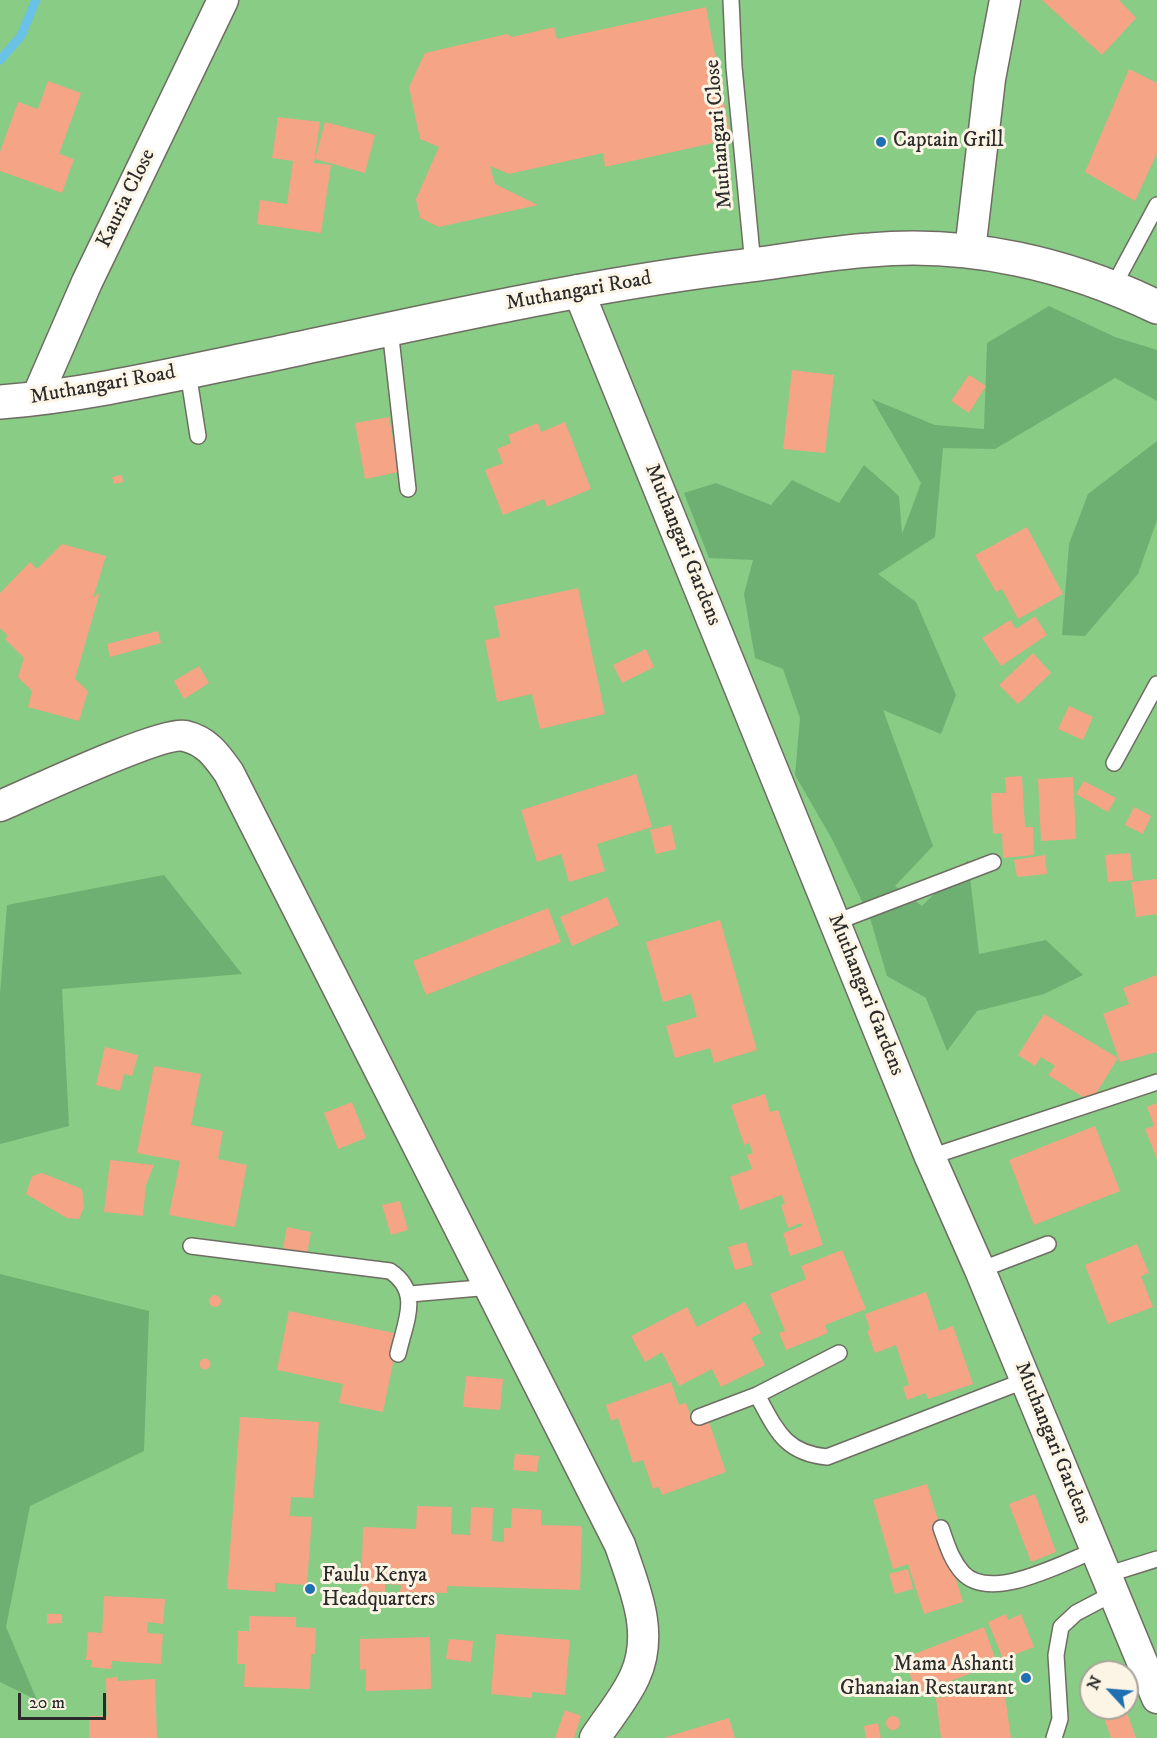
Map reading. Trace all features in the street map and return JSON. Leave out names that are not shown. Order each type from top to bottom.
[{"type":"street","name":"Kauria Close","points":[[36,399],[87,282],[222,0]]},
{"type":"street","points":[[970,251],[990,79],[1005,0]]},
{"type":"street","name":"Muthangari Road","points":[[0,402],[36,399],[188,372],[578,290],[871,249],[1003,254],[1113,287],[1157,308]]},
{"type":"street","name":"Muthangari Gardens","points":[[578,290],[930,1156],[980,1270],[1157,1698]]},
{"type":"street","points":[[0,806],[149,743],[182,735],[201,741],[215,753],[229,773],[365,1046],[491,1287],[620,1545],[641,1607],[644,1647],[635,1676],[595,1738]]},
{"type":"lane","name":"Muthangari Close","points":[[731,0],[735,78],[753,265]]},
{"type":"lane","points":[[1113,287],[1157,205]]},
{"type":"lane","points":[[390,329],[408,489]]},
{"type":"lane","points":[[188,372],[198,436]]},
{"type":"lane","points":[[1114,763],[1157,684]]},
{"type":"lane","points":[[836,922],[993,862]]},
{"type":"lane","points":[[930,1156],[1157,1082]]},
{"type":"lane","points":[[980,1270],[1048,1244]]},
{"type":"lane","points":[[191,1246],[390,1271],[403,1279],[410,1294],[398,1354]]},
{"type":"lane","points":[[410,1294],[491,1287]]},
{"type":"lane","points":[[699,1417],[758,1395],[838,1353]]},
{"type":"lane","points":[[758,1395],[785,1441],[794,1448],[827,1457],[1026,1380]]},
{"type":"lane","points":[[941,1527],[952,1558],[964,1575],[984,1585],[1003,1585],[1106,1573],[1157,1558]]},
{"type":"lane","points":[[1054,1738],[1060,1719],[1056,1655],[1061,1627],[1076,1613],[1106,1573]]},
{"type":"green space","points":[[0,0],[1157,0],[1157,1738],[0,1738]]},
{"type":"green space","points":[[1049,306],[1115,337],[1157,350],[1157,401],[1115,378],[995,449],[943,448],[935,537],[878,574],[916,602],[956,695],[941,734],[883,710],[933,846],[895,886],[922,906],[968,860],[979,954],[1046,940],[1083,975],[1044,994],[977,1011],[947,1051],[926,998],[887,976],[870,918],[832,839],[795,775],[800,718],[783,669],[755,658],[744,594],[753,560],[709,558],[684,493],[716,483],[771,505],[792,480],[839,503],[864,465],[899,496],[902,534],[921,483],[872,399],[935,425],[984,429],[987,343]]},
{"type":"green space","points":[[1157,441],[1157,520],[1138,574],[1085,636],[1062,635],[1069,544],[1088,494]]},
{"type":"green space","points":[[164,875],[242,974],[62,989],[69,1126],[0,1144],[0,994],[7,905]]},
{"type":"green space","points":[[0,1274],[149,1311],[144,1451],[30,1506],[6,1627],[37,1700],[0,1682]]},
{"type":"building","points":[[1042,0],[1119,0],[1136,18],[1102,55]]},
{"type":"building","points":[[706,7],[731,139],[605,167],[603,153],[509,174],[490,166],[495,184],[538,205],[439,227],[420,218],[416,199],[439,147],[420,139],[409,87],[425,53],[507,34],[512,37],[554,27],[557,39]]},
{"type":"building","points":[[1129,69],[1157,83],[1157,153],[1135,201],[1085,172]]},
{"type":"building","points":[[48,81],[81,93],[59,154],[74,159],[62,193],[0,171],[0,152],[18,102],[38,109]]},
{"type":"building","points":[[278,117],[320,122],[314,163],[331,165],[321,233],[257,224],[260,200],[287,204],[293,161],[272,158]]},
{"type":"building","points":[[325,122],[375,135],[365,173],[315,159]]},
{"type":"building","points":[[792,370],[834,375],[825,453],[783,449]]},
{"type":"building","points":[[969,375],[986,386],[969,413],[951,401]]},
{"type":"building","points":[[389,417],[399,472],[365,479],[355,423]]},
{"type":"building","points":[[565,422],[591,489],[547,507],[544,499],[503,515],[485,470],[503,463],[497,449],[511,443],[508,435],[538,423],[541,432]]},
{"type":"building","points":[[122,475],[123,482],[114,484],[112,477]]},
{"type":"building","points":[[1027,527],[1063,594],[1018,619],[1002,589],[996,592],[975,555]]},
{"type":"building","points":[[62,544],[106,556],[93,598],[100,592],[75,679],[88,691],[79,721],[28,707],[32,691],[18,677],[24,658],[5,639],[8,636],[0,628],[0,593],[30,562],[37,569]]},
{"type":"building","points":[[578,588],[605,714],[540,729],[532,694],[497,702],[485,640],[500,637],[494,606]]},
{"type":"building","points":[[1035,616],[1047,635],[1001,666],[982,638],[1010,620],[1016,629]]},
{"type":"building","points":[[158,631],[161,643],[110,657],[107,644]]},
{"type":"building","points":[[646,649],[654,667],[622,683],[613,665]]},
{"type":"building","points":[[1033,653],[1051,673],[1018,704],[999,685]]},
{"type":"building","points":[[199,666],[209,683],[184,699],[174,681]]},
{"type":"building","points":[[1069,706],[1093,717],[1083,740],[1058,729]]},
{"type":"building","points":[[636,774],[652,827],[597,844],[605,871],[569,882],[561,854],[537,862],[521,810]]},
{"type":"building","points":[[1022,776],[1025,827],[1033,827],[1034,855],[1003,858],[1002,833],[993,834],[991,793],[1006,793],[1005,777]]},
{"type":"building","points":[[1073,777],[1076,839],[1041,841],[1038,779]]},
{"type":"building","points":[[1084,781],[1116,798],[1108,812],[1076,794]]},
{"type":"building","points":[[1134,807],[1151,816],[1143,834],[1125,825]]},
{"type":"building","points":[[671,825],[676,849],[656,854],[650,830]]},
{"type":"building","points":[[1130,853],[1133,880],[1108,882],[1105,855]]},
{"type":"building","points":[[1045,855],[1047,874],[1017,877],[1014,860]]},
{"type":"building","points":[[1157,879],[1157,914],[1136,917],[1131,882]]},
{"type":"building","points":[[607,897],[619,925],[572,946],[560,917]]},
{"type":"building","points":[[548,908],[561,942],[426,995],[413,961]]},
{"type":"building","points":[[720,920],[757,1050],[714,1063],[710,1048],[675,1058],[666,1026],[697,1017],[691,994],[663,1002],[646,942]]},
{"type":"building","points":[[1157,975],[1157,1052],[1120,1062],[1103,1014],[1129,1004],[1123,988]]},
{"type":"building","points":[[1044,1014],[1118,1058],[1091,1102],[1048,1075],[1055,1066],[1041,1057],[1035,1066],[1018,1055]]},
{"type":"building","points":[[105,1047],[138,1055],[132,1076],[124,1074],[120,1091],[96,1085]]},
{"type":"building","points":[[154,1066],[201,1074],[191,1125],[223,1131],[218,1159],[247,1165],[235,1227],[169,1215],[180,1161],[137,1153]]},
{"type":"building","points":[[765,1094],[770,1112],[778,1110],[823,1245],[790,1256],[783,1233],[802,1226],[801,1223],[788,1228],[781,1205],[785,1204],[782,1195],[740,1210],[730,1177],[752,1169],[747,1155],[753,1153],[749,1143],[744,1145],[731,1105]]},
{"type":"building","points":[[352,1102],[366,1138],[338,1149],[324,1113]]},
{"type":"building","points":[[1157,1103],[1157,1159],[1145,1129],[1154,1126],[1147,1107]]},
{"type":"building","points":[[1095,1126],[1120,1191],[1034,1225],[1009,1160]]},
{"type":"building","points":[[110,1160],[154,1165],[146,1185],[143,1216],[104,1212]]},
{"type":"building","points":[[42,1173],[82,1189],[84,1207],[79,1219],[67,1218],[26,1194],[32,1176]]},
{"type":"building","points":[[400,1201],[408,1230],[391,1235],[382,1205]]},
{"type":"building","points":[[287,1227],[311,1232],[307,1253],[283,1248]]},
{"type":"building","points":[[746,1242],[753,1265],[735,1270],[728,1247]]},
{"type":"building","points":[[1137,1244],[1149,1273],[1141,1276],[1153,1307],[1108,1324],[1085,1265]]},
{"type":"building","points":[[842,1250],[866,1309],[825,1325],[828,1333],[786,1350],[779,1333],[785,1331],[770,1294],[806,1279],[801,1266]]},
{"type":"building","points":[[926,1292],[939,1331],[953,1326],[973,1384],[928,1399],[926,1393],[907,1400],[903,1387],[909,1385],[896,1345],[875,1353],[867,1331],[870,1329],[865,1314]]},
{"type":"building","points":[[217,1295],[221,1301],[217,1307],[213,1307],[209,1299]]},
{"type":"building","points":[[745,1302],[761,1333],[751,1338],[765,1365],[721,1387],[712,1369],[679,1386],[662,1352],[645,1362],[631,1336],[687,1307],[697,1327]]},
{"type":"building","points":[[289,1311],[399,1334],[383,1412],[339,1403],[343,1384],[277,1370]]},
{"type":"building","points":[[205,1358],[211,1364],[205,1370],[199,1364]]},
{"type":"building","points":[[466,1376],[503,1379],[500,1410],[463,1407]]},
{"type":"building","points":[[671,1382],[679,1405],[686,1403],[694,1424],[708,1419],[726,1472],[662,1495],[659,1487],[653,1489],[643,1460],[633,1463],[618,1418],[611,1421],[606,1405]]},
{"type":"building","points":[[240,1417],[319,1422],[313,1498],[291,1497],[290,1516],[312,1517],[307,1585],[275,1583],[275,1592],[227,1589]]},
{"type":"building","points":[[515,1454],[539,1456],[537,1472],[513,1470]]},
{"type":"building","points":[[927,1484],[963,1602],[924,1614],[908,1564],[893,1569],[873,1500]]},
{"type":"building","points":[[1035,1494],[1056,1552],[1031,1562],[1009,1504]]},
{"type":"building","points":[[417,1506],[452,1507],[451,1534],[470,1535],[471,1507],[493,1508],[492,1541],[504,1542],[504,1528],[511,1528],[512,1508],[541,1510],[541,1525],[582,1526],[580,1590],[447,1586],[447,1593],[400,1592],[401,1585],[385,1584],[385,1592],[361,1591],[363,1527],[416,1529]]},
{"type":"building","points":[[908,1569],[913,1589],[895,1594],[889,1574]]},
{"type":"building","points":[[104,1596],[165,1599],[163,1624],[148,1622],[147,1633],[163,1634],[161,1664],[112,1661],[111,1669],[91,1667],[92,1660],[86,1660],[88,1632],[102,1633]]},
{"type":"building","points":[[47,1614],[62,1614],[62,1623],[47,1624]]},
{"type":"building","points":[[1006,1614],[1008,1620],[1021,1614],[1034,1647],[1003,1659],[988,1622]]},
{"type":"building","points":[[249,1616],[296,1617],[296,1627],[316,1628],[315,1654],[311,1654],[310,1689],[244,1687],[245,1664],[237,1664],[238,1631],[249,1631]]},
{"type":"building","points":[[984,1627],[997,1663],[917,1694],[904,1658]]},
{"type":"building","points":[[496,1634],[570,1640],[565,1695],[532,1692],[532,1698],[491,1694]]},
{"type":"building","points":[[430,1637],[431,1689],[366,1691],[366,1669],[360,1670],[360,1639]]},
{"type":"building","points":[[449,1639],[473,1641],[471,1662],[446,1659]]},
{"type":"building","points":[[118,1677],[118,1681],[155,1679],[157,1738],[89,1738],[89,1716],[107,1716],[106,1678]]},
{"type":"building","points":[[1004,1689],[1011,1738],[941,1738],[936,1698]]},
{"type":"building","points":[[565,1710],[581,1716],[574,1738],[555,1738]]},
{"type":"building","points":[[890,1716],[896,1716],[900,1723],[896,1730],[890,1730],[886,1726],[886,1720]]},
{"type":"building","points":[[729,1718],[735,1738],[666,1738],[666,1737]]},
{"type":"building","points":[[1105,1720],[1130,1720],[1136,1738],[1111,1738]]},
{"type":"building","points":[[878,1723],[881,1738],[866,1738],[864,1726]]},
{"type":"waterway","points":[[0,60],[21,36],[36,0]]},
{"type":"place","name":"Captain Grill","points":[[881,142]]},
{"type":"place","name":"Faulu Kenya Headquarters","points":[[310,1589]]},
{"type":"place","name":"Mama Ashanti Ghanaian Restaurant","points":[[1026,1678]]}]
